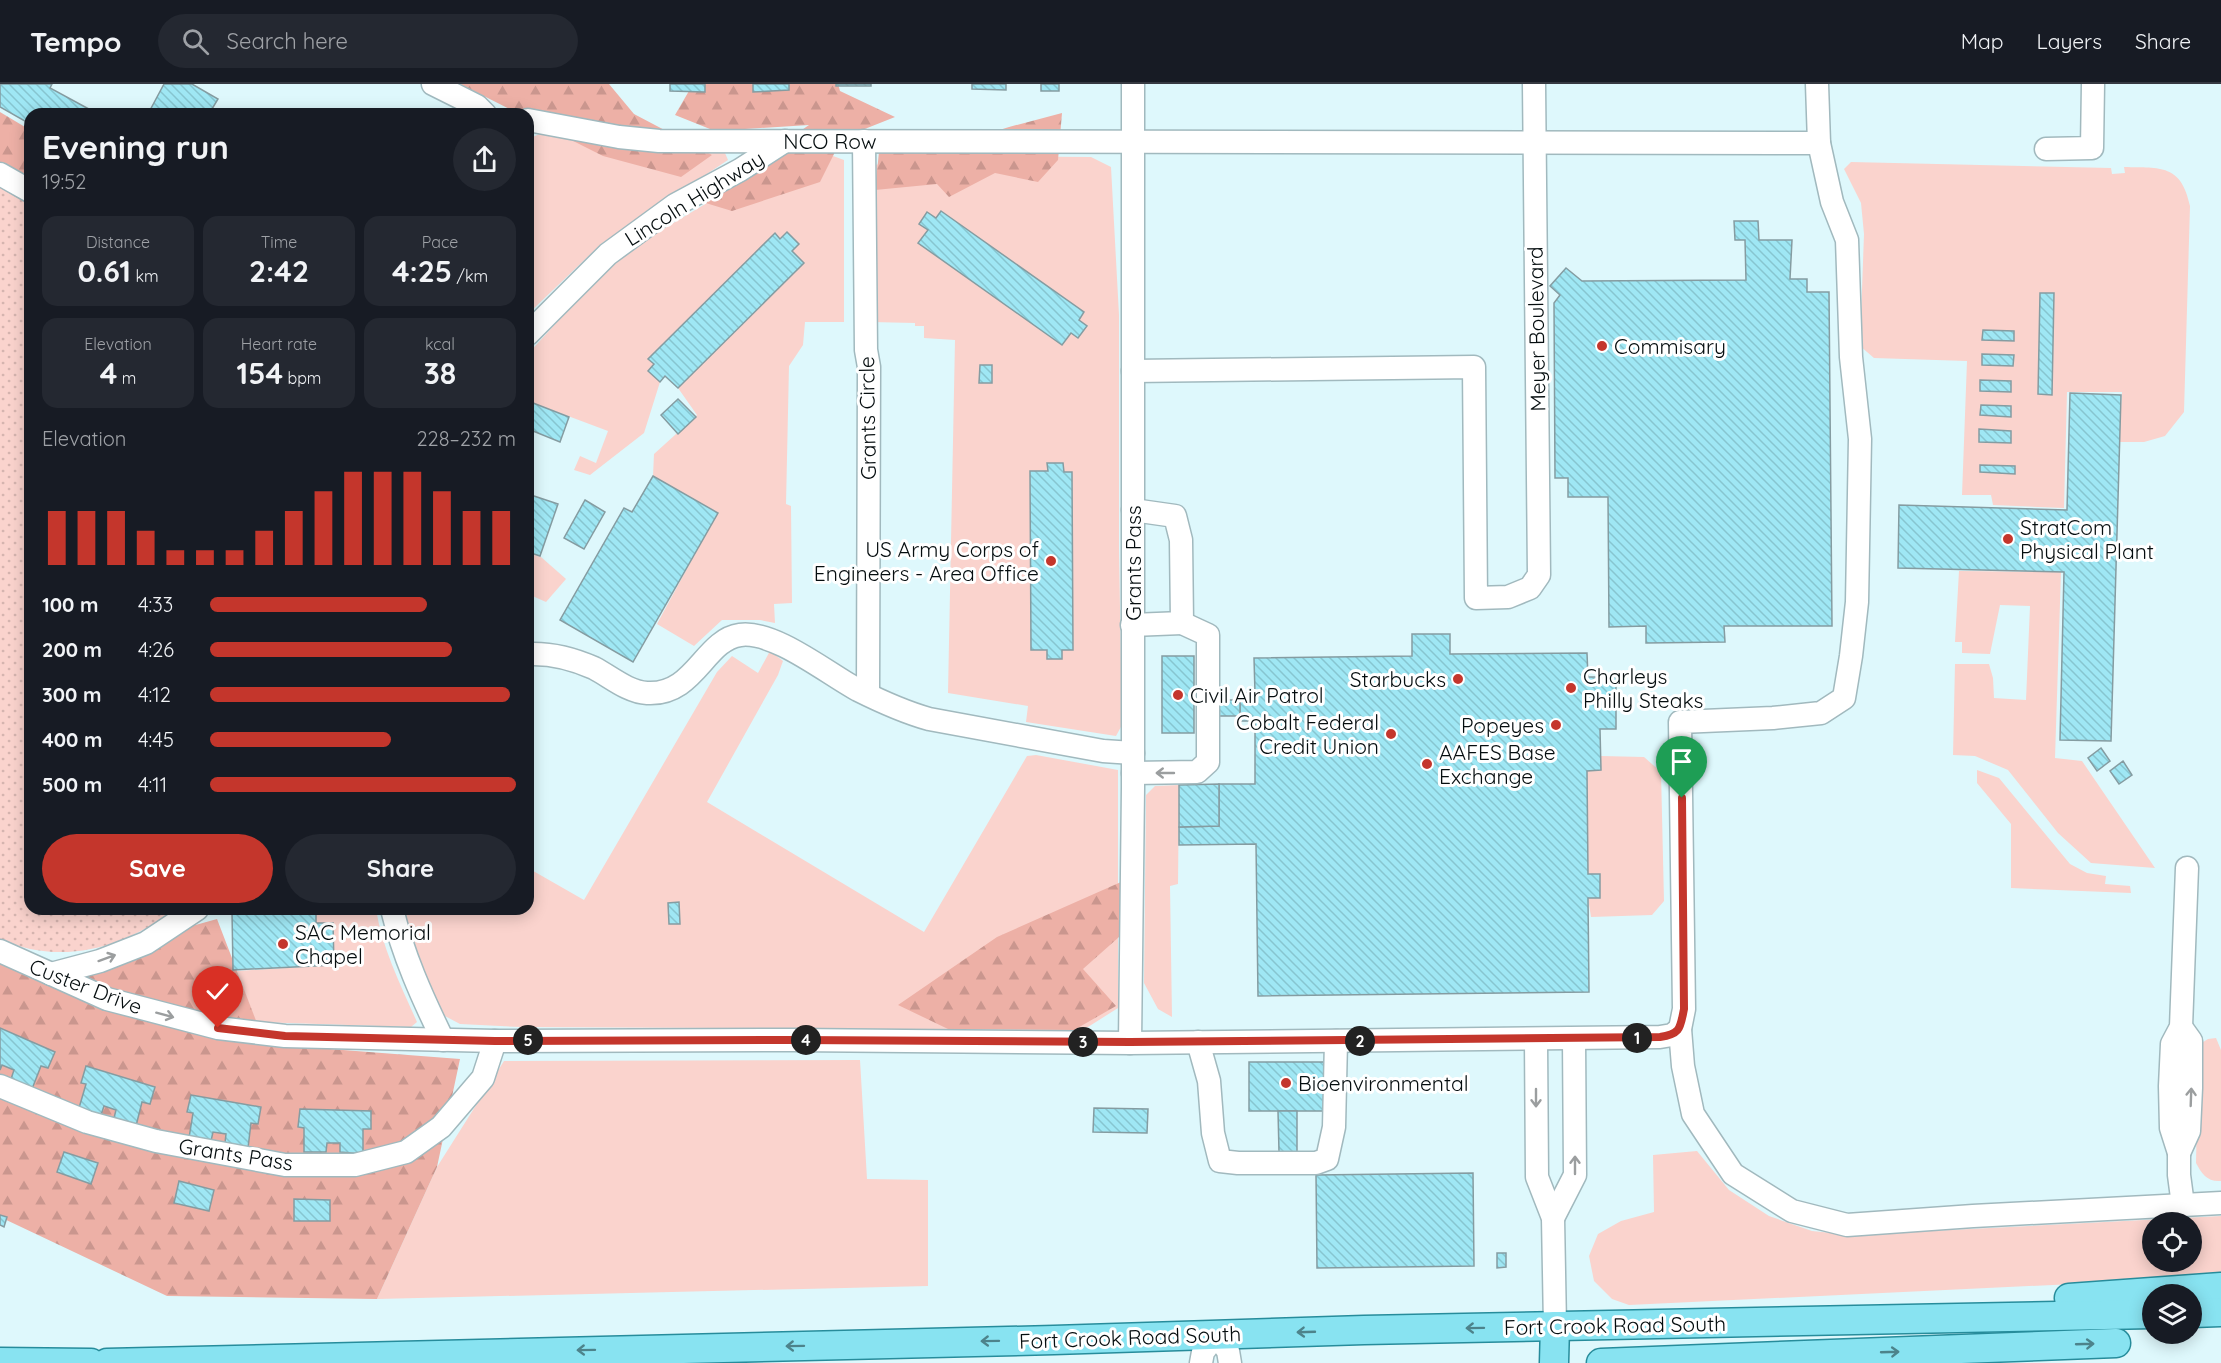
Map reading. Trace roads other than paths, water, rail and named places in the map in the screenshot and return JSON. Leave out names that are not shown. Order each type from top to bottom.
[{"type":"main road","points":[[1786,1321],[2221,1287]]},
{"type":"main road","points":[[2202,1313],[2221,1312]]},
{"type":"main road","name":"Fort Crook Road South","points":[[107,1363],[644,1356],[1216,1335],[2142,1314]]},
{"type":"main road","points":[[1554,1363],[1555,1326]]},
{"type":"main road","name":"Fort Crook Road South","points":[[1601,1363],[2116,1343]]},
{"type":"main road","points":[[0,1362],[91,1363]]},
{"type":"street","points":[[433,84],[455,90],[479,108]]},
{"type":"street","name":"Grants Pass","points":[[1130,1042],[1133,763],[1133,84]]},
{"type":"street","name":"Meyer Boulevard","points":[[1133,371],[1474,367],[1476,598],[1508,597],[1530,588],[1539,574],[1534,84]]},
{"type":"street","points":[[1817,84],[1819,142],[1832,202],[1847,240],[1851,357],[1860,439],[1857,602],[1851,656],[1844,698],[1821,713],[1680,722],[1684,1009],[1680,1029],[1683,1066],[1693,1114],[1733,1174],[1792,1211],[1847,1225],[2221,1203]]},
{"type":"street","points":[[2046,148],[2091,148],[2093,84]]},
{"type":"street","name":"NCO Row","points":[[534,121],[619,137],[659,141],[1819,142]]},
{"type":"street","name":"Lincoln Highway","points":[[534,328],[608,254],[644,227],[675,205],[740,170],[785,141]]},
{"type":"street","name":"Grants Circle","points":[[864,141],[866,350],[869,367],[868,694]]},
{"type":"street","points":[[0,174],[24,188]]},
{"type":"street","points":[[1133,510],[1175,516],[1181,540],[1182,623]]},
{"type":"street","points":[[534,654],[553,656],[581,663],[632,689],[654,693],[687,680],[729,638],[753,635],[777,642],[906,713],[929,720],[1104,751],[1133,763],[1197,772],[1208,762],[1208,635],[1182,623],[1132,625]]},
{"type":"street","points":[[2183,1205],[2179,1153],[2189,1131],[2192,1041],[2181,1027],[2187,868]]},
{"type":"street","points":[[51,974],[100,961],[146,943],[188,915]]},
{"type":"street","points":[[394,915],[409,966],[443,1040]]},
{"type":"street","name":"Custer Drive","points":[[0,951],[107,999],[218,1028],[285,1036],[495,1041],[1197,1042],[1660,1037],[1672,1035],[1680,1029]]},
{"type":"street","points":[[1553,1218],[1575,1175],[1574,1039]]},
{"type":"street","points":[[1536,1040],[1537,1177],[1553,1218],[1555,1326]]},
{"type":"street","name":"Grants Pass","points":[[0,1086],[87,1122],[156,1142],[285,1165],[355,1165],[406,1152],[441,1127],[483,1078],[495,1041]]},
{"type":"street","points":[[1197,1042],[1209,1081],[1213,1133],[1220,1161],[1316,1163],[1327,1159],[1334,1127],[1336,1041]]},
{"type":"street","points":[[1201,1363],[1203,1352],[1216,1335],[1228,1351],[1230,1363]]},
{"type":"place","name":"Commisary","points":[[1602,346]]},
{"type":"place","name":"StratCom Physical Plant","points":[[2008,539]]},
{"type":"place","name":"US Army Corps of Engineers - Area Office","points":[[1051,561]]},
{"type":"place","name":"Starbucks","points":[[1458,679]]},
{"type":"place","name":"Charleys Philly Steaks","points":[[1571,688]]},
{"type":"place","name":"Civil Air Patrol","points":[[1178,695]]},
{"type":"place","name":"Popeyes","points":[[1556,725]]},
{"type":"place","name":"Cobalt Federal Credit Union","points":[[1391,734]]},
{"type":"place","name":"AAFES Base Exchange","points":[[1427,764]]},
{"type":"place","name":"SAC Memorial Chapel","points":[[283,944]]},
{"type":"place","name":"Bioenvironmental","points":[[1286,1083]]}]
